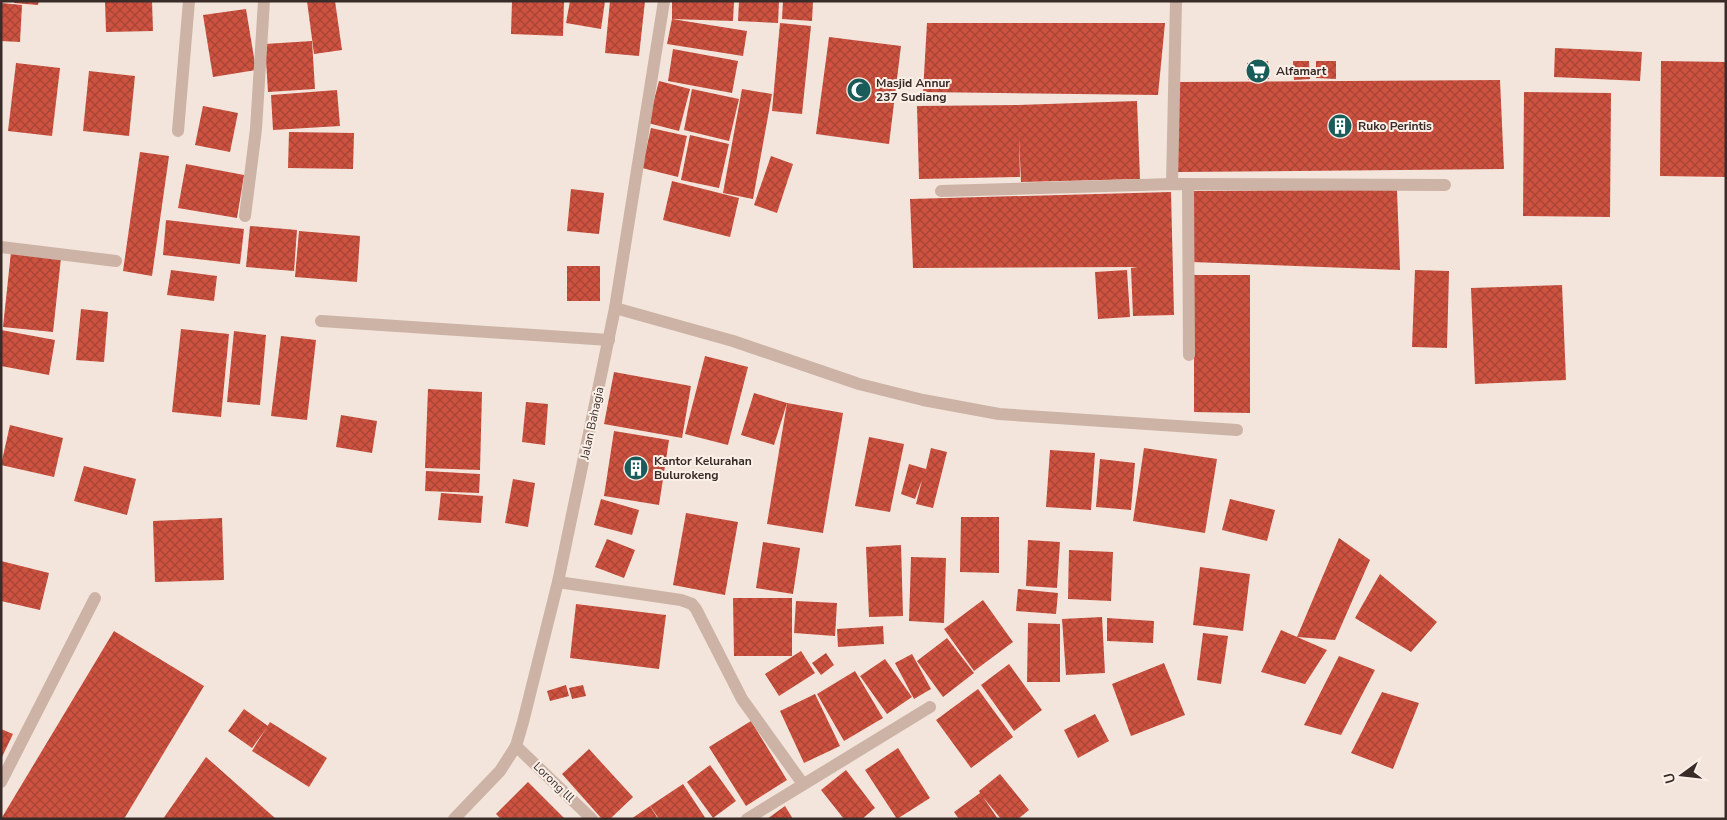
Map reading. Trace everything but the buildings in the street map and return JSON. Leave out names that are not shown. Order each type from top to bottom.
[{"type":"street","points":[[178,131],[189,1]]},
{"type":"street","points":[[245,216],[256,129],[264,1]]},
{"type":"street","name":"Jalan Bahagia","points":[[454,819],[500,771],[516,746],[558,582],[616,308],[664,1]]},
{"type":"street","points":[[1172,184],[1176,1]]},
{"type":"street","points":[[941,191],[1172,184],[1445,185]]},
{"type":"street","points":[[1188,185],[1189,356]]},
{"type":"street","points":[[1,247],[116,261]]},
{"type":"street","points":[[616,308],[732,341],[859,384],[963,408],[999,414],[1237,430]]},
{"type":"street","points":[[321,321],[609,340]]},
{"type":"street","points":[[558,582],[682,600],[692,604],[710,633],[742,699],[803,784]]},
{"type":"street","points":[[1,782],[95,598]]},
{"type":"street","points":[[747,819],[930,707]]},
{"type":"street","name":"Lorong lll","points":[[516,746],[592,819]]},
{"type":"place","name":"Alfamart","points":[[1258,71]]},
{"type":"place","name":"Masjid Annur 237 Sudiang","points":[[859,90]]},
{"type":"place","name":"Ruko Perintis","points":[[1340,126]]},
{"type":"place","name":"Kantor Kelurahan Bulurokeng","points":[[636,468]]}]
